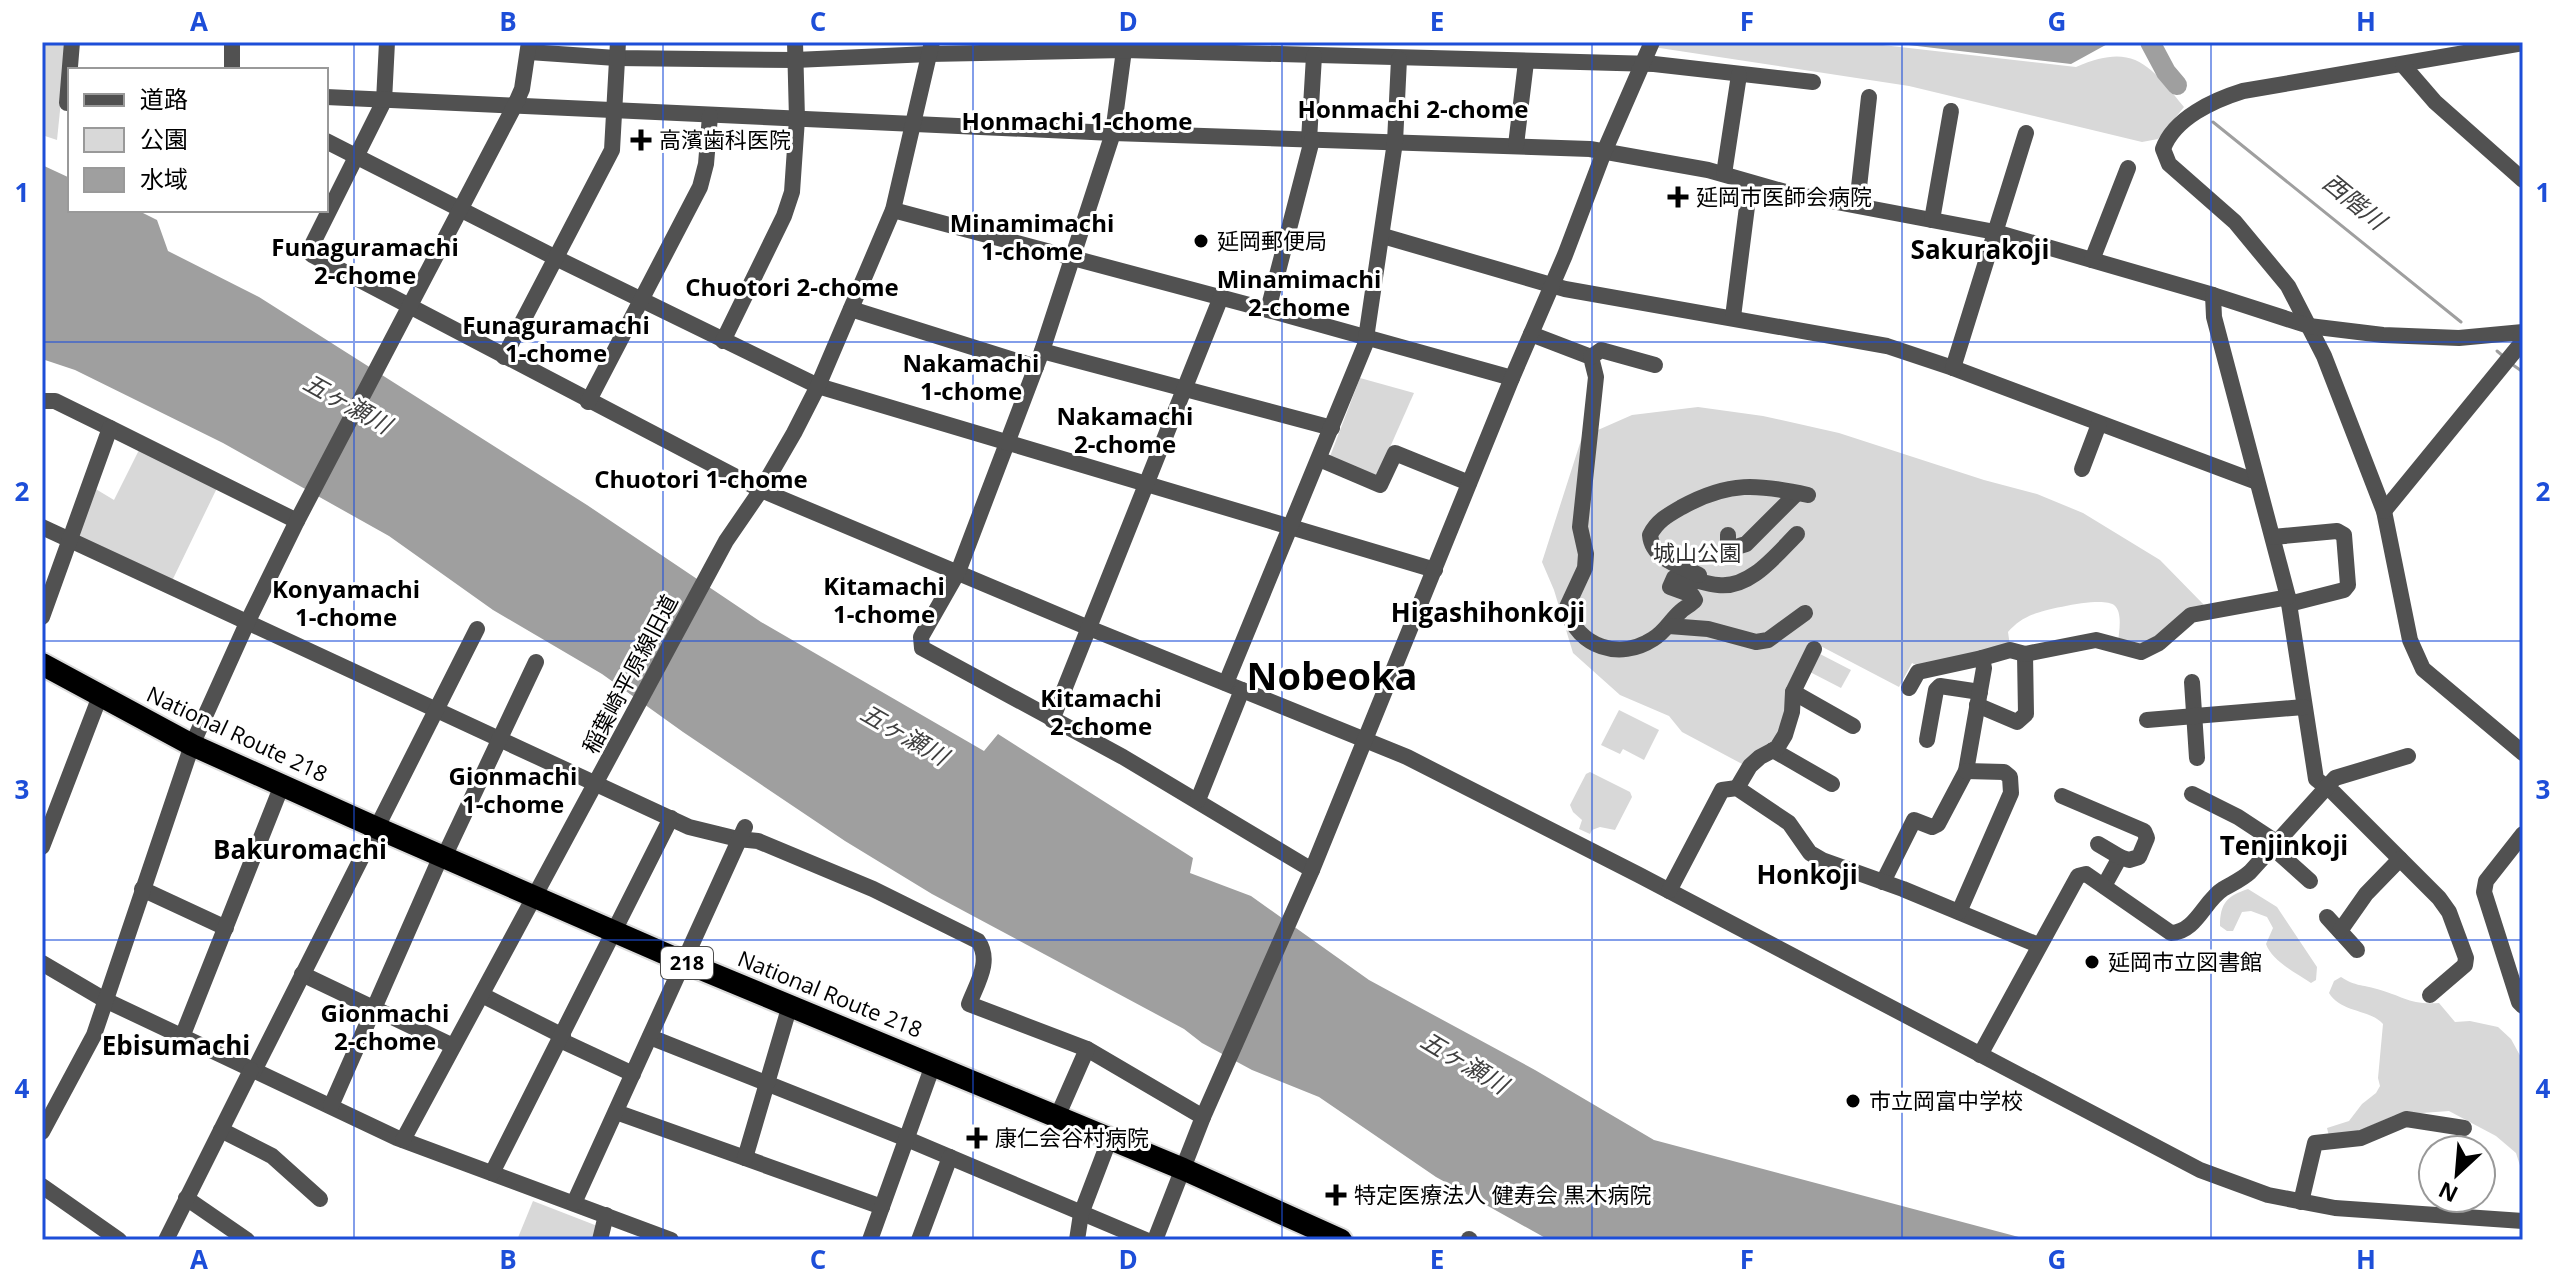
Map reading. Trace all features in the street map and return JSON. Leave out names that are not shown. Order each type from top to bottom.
[{"type":"highway","name":"National Route 218","points":[[42,664],[192,745],[377,828],[684,962],[1058,1115],[1341,1240]]},
{"type":"street","points":[[70,68],[72,42]]},
{"type":"street","points":[[232,42],[232,68]]},
{"type":"street","points":[[387,42],[384,101],[310,249],[312,255],[761,490],[1089,628],[1365,739],[1434,771],[2200,1170],[2268,1195],[2301,1202],[2368,1211],[2523,1221]]},
{"type":"street","points":[[723,341],[784,216],[792,192],[797,119],[795,42]]},
{"type":"street","points":[[2523,43],[2267,86],[2228,96],[2191,116],[2166,141],[2163,149],[2169,164],[2235,222],[2288,286],[2309,326],[2324,356],[2384,511],[2410,640],[2423,669],[2523,753]]},
{"type":"street","points":[[42,1132],[94,1035],[192,745],[298,518],[515,105],[522,89],[529,47],[795,60],[930,48],[1124,50],[1526,62],[1647,53],[1666,65],[1813,82]]},
{"type":"street","name":"稲葉崎平原線旧道","points":[[403,1140],[726,541],[761,490],[818,386],[893,210],[930,48]]},
{"type":"street","points":[[504,357],[612,150],[617,50]]},
{"type":"street","points":[[1124,50],[1113,133],[1039,359],[958,572],[921,637],[922,648],[1198,800],[1312,870]]},
{"type":"street","points":[[1155,1240],[1203,1117],[1312,870],[1647,53]]},
{"type":"street","points":[[1268,310],[1310,140],[1314,56]]},
{"type":"street","points":[[1226,683],[1367,337],[1395,142],[1399,59]]},
{"type":"street","points":[[1516,145],[1526,62]]},
{"type":"street","points":[[2403,65],[2435,102],[2523,180]]},
{"type":"street","points":[[1724,174],[1739,75]]},
{"type":"street","points":[[328,97],[1113,133],[1590,149],[1724,174],[1789,193],[1995,232],[2309,326],[2383,335],[2459,338],[2523,332]]},
{"type":"street","points":[[1857,205],[1869,97]]},
{"type":"street","points":[[1932,220],[1951,111]]},
{"type":"street","points":[[588,402],[700,187],[706,164],[710,116]]},
{"type":"street","points":[[1953,368],[2026,133]]},
{"type":"street","points":[[328,142],[641,301],[818,386],[1435,570]]},
{"type":"street","points":[[2092,260],[2128,168]]},
{"type":"street","points":[[1733,317],[1750,183]]},
{"type":"street","points":[[893,210],[1512,378]]},
{"type":"street","points":[[1383,236],[1553,285],[1887,346],[2257,482]]},
{"type":"street","points":[[2213,295],[2214,317],[2288,601],[2316,779],[2439,898],[2449,912],[2466,958],[2465,965],[2430,995]]},
{"type":"street","points":[[1052,720],[1221,297]]},
{"type":"street","points":[[851,309],[1039,359],[1184,388],[1332,428]]},
{"type":"street","points":[[1531,334],[1591,357]]},
{"type":"street","points":[[2384,511],[2523,341]]},
{"type":"street","points":[[1591,357],[1601,350],[1655,365]]},
{"type":"street","points":[[1591,357],[1596,377],[1580,527],[1586,554],[1585,568],[1566,609],[1570,621],[1587,641],[1607,650],[1637,647],[1655,639],[1695,600],[1692,595],[1670,587],[1674,578],[1727,586],[1745,581],[1797,534]]},
{"type":"street","points":[[42,401],[55,401],[298,518]]},
{"type":"street","points":[[2082,469],[2099,424]]},
{"type":"street","points":[[42,617],[110,428]]},
{"type":"street","points":[[1319,459],[1380,485],[1395,453],[1469,483]]},
{"type":"street","points":[[1727,586],[1662,557],[1650,539],[1655,525],[1686,505],[1722,489],[1758,485],[1802,494],[1746,544],[1733,548],[1728,545],[1728,535]]},
{"type":"street","points":[[42,527],[689,827],[741,833],[873,889],[978,941],[985,951],[985,963],[969,1004],[1087,1049],[1203,1117]]},
{"type":"street","points":[[1909,688],[1918,672],[2010,650],[2025,654],[2096,640],[2141,652],[2159,643],[2191,615],[2288,601],[2344,590],[2348,585],[2344,535],[2337,531],[2273,537]]},
{"type":"street","points":[[1669,626],[1708,629],[1756,642],[1768,640],[1805,613]]},
{"type":"street","points":[[166,1240],[477,629]]},
{"type":"street","points":[[1737,788],[1750,766],[1773,750],[1785,735],[1793,692],[1814,649]]},
{"type":"street","points":[[1927,740],[1936,690],[1940,686],[1978,699],[2017,722],[2023,719],[2026,714],[2025,654]]},
{"type":"street","points":[[1883,882],[1914,820],[1932,827],[1938,824],[1966,771],[1984,668],[1982,658]]},
{"type":"street","points":[[331,1106],[443,856],[536,662]]},
{"type":"street","points":[[2192,682],[2197,758]]},
{"type":"street","points":[[1198,800],[1242,690]]},
{"type":"street","points":[[1793,692],[1853,726]]},
{"type":"street","points":[[42,847],[100,696]]},
{"type":"street","points":[[2147,720],[2304,707]]},
{"type":"street","points":[[1773,750],[1832,784]]},
{"type":"street","points":[[1980,1055],[2078,876],[2086,874],[2171,933],[2179,933],[2196,920],[2221,890],[2241,881],[2335,778],[2408,756]]},
{"type":"street","points":[[1959,912],[2011,793],[2012,783],[2004,772],[1966,771]]},
{"type":"street","points":[[182,1037],[282,785]]},
{"type":"street","points":[[1669,891],[1722,790],[1737,788],[1789,823],[1810,853],[2038,945]]},
{"type":"street","points":[[2192,794],[2238,817],[2274,845],[2310,881]]},
{"type":"street","points":[[2062,796],[2144,831],[2147,838],[2139,857],[2129,860],[2098,844]]},
{"type":"street","points":[[492,1173],[671,818]]},
{"type":"street","points":[[574,1203],[741,833]]},
{"type":"street","points":[[2523,834],[2486,881],[2484,892],[2519,1002],[2523,1006]]},
{"type":"street","points":[[2104,886],[2120,857]]},
{"type":"street","points":[[2340,931],[2366,894],[2400,859]]},
{"type":"street","points":[[142,889],[226,928]]},
{"type":"street","points":[[2327,917],[2357,950]]},
{"type":"street","points":[[42,963],[105,1000],[403,1140],[671,1240]]},
{"type":"street","points":[[302,974],[453,1046]]},
{"type":"street","points":[[482,995],[633,1074]]},
{"type":"street","points":[[745,1158],[790,1005]]},
{"type":"street","points":[[650,1037],[907,1139],[1146,1240]]},
{"type":"street","points":[[1058,1115],[1087,1049]]},
{"type":"street","points":[[870,1240],[933,1065]]},
{"type":"street","points":[[616,1112],[882,1207]]},
{"type":"street","points":[[2301,1202],[2315,1143],[2361,1138],[2406,1119],[2464,1128]]},
{"type":"street","points":[[221,1130],[272,1156],[320,1199]]},
{"type":"street","points":[[1077,1240],[1081,1214],[1110,1138]]},
{"type":"street","points":[[919,1240],[950,1157]]},
{"type":"street","points":[[42,1186],[119,1240]]},
{"type":"street","points":[[186,1198],[247,1240]]},
{"type":"street","points":[[600,1240],[606,1215]]},
{"type":"green space","points":[[42,42],[67,42],[57,140],[42,135]]},
{"type":"green space","points":[[1620,42],[1856,42],[2076,67],[2096,60],[2126,57],[2149,69],[2184,107],[2158,139],[2142,142],[1909,86]]},
{"type":"green space","points":[[1360,378],[1414,393],[1376,479],[1329,459]]},
{"type":"green space","name":"城山公園","points":[[1698,407],[1763,416],[1839,433],[2037,494],[2083,513],[2160,560],[2206,607],[2147,647],[2118,642],[2119,612],[2114,605],[2099,602],[2050,609],[2013,626],[2008,632],[2010,646],[1922,668],[1912,663],[1899,687],[1811,641],[1790,681],[1783,733],[1744,765],[1682,732],[1669,716],[1620,695],[1573,653],[1542,562],[1582,437],[1632,415]]},
{"type":"green space","points":[[139,450],[218,486],[171,583],[82,543],[76,531],[94,488],[114,500]]},
{"type":"green space","points":[[1820,654],[1851,670],[1841,688],[1810,672]]},
{"type":"green space","points":[[1619,710],[1659,730],[1644,760],[1623,749],[1620,754],[1601,745]]},
{"type":"green space","points":[[1590,772],[1630,792],[1632,797],[1615,830],[1600,827],[1590,834],[1579,829],[1582,820],[1570,805]]},
{"type":"green space","points":[[2248,889],[2277,907],[2317,967],[2316,980],[2311,983],[2273,956],[2266,944],[2273,928],[2267,917],[2251,911],[2242,912],[2233,931],[2220,926],[2221,912],[2226,902]]},
{"type":"green space","points":[[2341,977],[2413,1001],[2439,1003],[2455,1022],[2470,1021],[2498,1027],[2511,1039],[2523,1061],[2523,1175],[2516,1153],[2497,1134],[2449,1111],[2395,1115],[2357,1132],[2329,1136],[2327,1128],[2349,1121],[2380,1086],[2383,1024],[2334,999],[2329,993],[2334,981]]},
{"type":"green space","points":[[533,1201],[600,1227],[595,1240],[517,1240]]},
{"type":"water","points":[[1883,42],[2111,42],[2071,64]]},
{"type":"water","name":"五ヶ瀬川","points":[[42,165],[68,177],[68,212],[141,212],[157,220],[168,251],[259,297],[587,505],[761,622],[984,751],[998,734],[1193,858],[1190,873],[1251,896],[1369,980],[1535,1070],[1654,1140],[2030,1240],[1549,1240],[1436,1177],[1319,1097],[1252,1070],[1202,1043],[1184,1029],[932,894],[845,841],[602,674],[493,610],[389,536],[223,443],[75,370],[42,359]]},
{"type":"waterway","name":"西階川","points":[[2150,42],[2166,72],[2177,85]]},
{"type":"waterway","name":"西階川","points":[[2213,122],[2461,322]]},
{"type":"waterway","points":[[2497,351],[2503,356]]},
{"type":"waterway","points":[[2513,365],[2523,372]]},
{"type":"place","name":"高濱歯科医院","points":[[641,140]]},
{"type":"place","name":"延岡市医師会病院","points":[[1678,197]]},
{"type":"place","name":"延岡郵便局","points":[[1201,241]]},
{"type":"place","name":"延岡市立図書館","points":[[2092,962]]},
{"type":"place","name":"市立岡富中学校","points":[[1853,1101]]},
{"type":"place","name":"康仁会谷村病院","points":[[977,1138]]},
{"type":"place","name":"特定医療法人 健寿会 黒木病院","points":[[1336,1195]]},
{"type":"district","name":"Honmachi 2-chome","points":[[1413,110]]},
{"type":"district","name":"Honmachi 1-chome","points":[[1077,122]]},
{"type":"district","name":"Minamimachi 1-chome","points":[[1032,238]]},
{"type":"district","name":"Sakurakoji","points":[[1980,250]]},
{"type":"district","name":"Funaguramachi 2-chome","points":[[365,262]]},
{"type":"district","name":"Chuotori 2-chome","points":[[792,288]]},
{"type":"district","name":"Minamimachi 2-chome","points":[[1299,294]]},
{"type":"district","name":"Funaguramachi 1-chome","points":[[556,340]]},
{"type":"district","name":"Nakamachi 1-chome","points":[[971,378]]},
{"type":"district","name":"Nakamachi 2-chome","points":[[1125,431]]},
{"type":"district","name":"Chuotori 1-chome","points":[[701,480]]},
{"type":"district","name":"Kitamachi 1-chome","points":[[884,601]]},
{"type":"district","name":"Konyamachi 1-chome","points":[[346,604]]},
{"type":"district","name":"Higashihonkoji","points":[[1488,613]]},
{"type":"district","name":"Nobeoka","points":[[1332,677]]},
{"type":"district","name":"Kitamachi 2-chome","points":[[1101,713]]},
{"type":"district","name":"Gionmachi 1-chome","points":[[513,791]]},
{"type":"district","name":"Tenjinkoji","points":[[2284,846]]},
{"type":"district","name":"Bakuromachi","points":[[300,850]]},
{"type":"district","name":"Honkoji","points":[[1807,875]]},
{"type":"district","name":"Gionmachi 2-chome","points":[[385,1028]]},
{"type":"district","name":"Ebisumachi","points":[[176,1046]]}]
